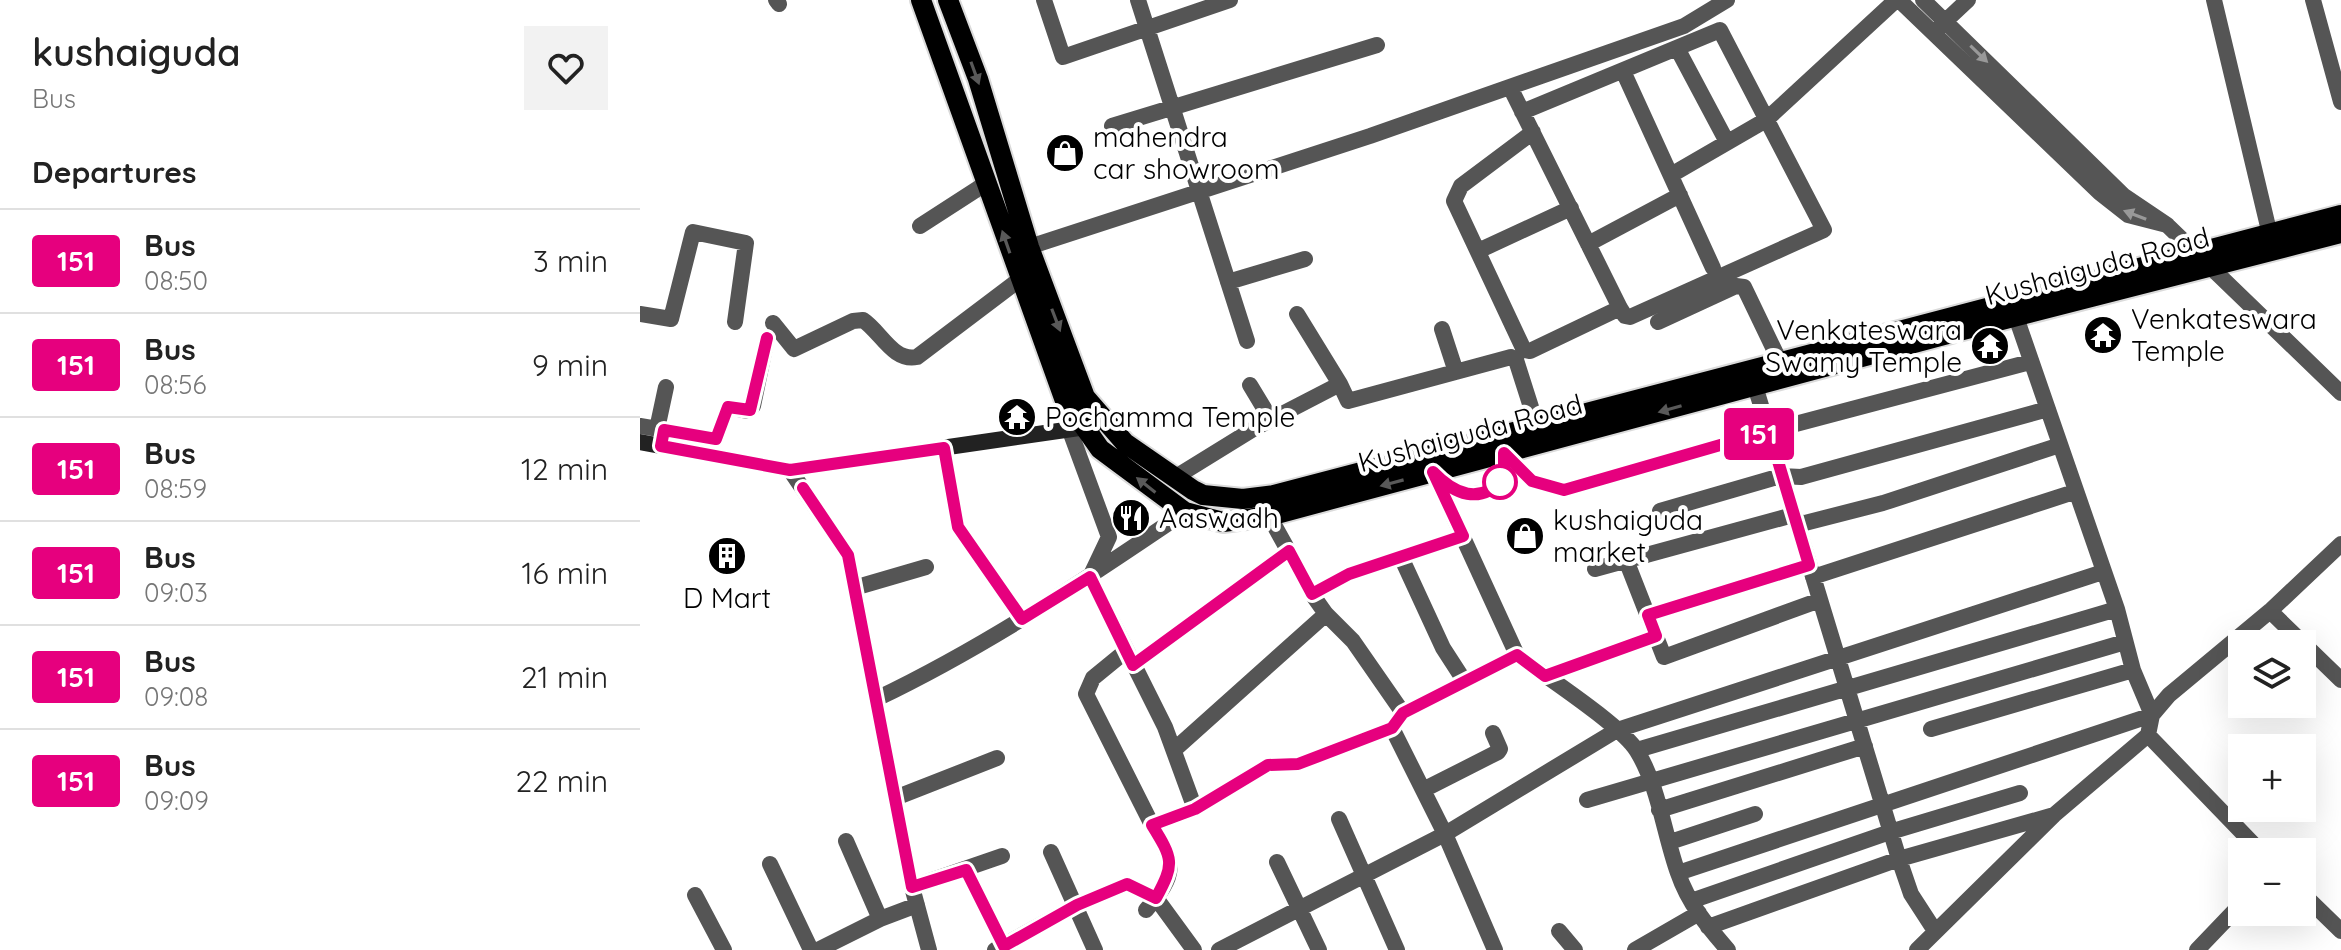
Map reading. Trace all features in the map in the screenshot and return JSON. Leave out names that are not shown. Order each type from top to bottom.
[{"type":"main road","name":"Kushaiguda Road","points":[[921,0],[1019,280],[1077,430],[1185,512],[1223,522],[1269,516],[1504,453],[1753,378],[1781,364],[2204,260],[2341,233]]},
{"type":"main road","name":"Kushaiguda Road","points":[[948,0],[978,79],[1029,247],[1085,397],[1125,443],[1203,495],[1243,499],[1380,468],[1537,426],[2016,317],[2341,215]]},
{"type":"street","points":[[1044,0],[1063,57],[1230,0]]},
{"type":"street","points":[[1138,0],[1247,341]]},
{"type":"street","points":[[1029,247],[1200,192],[1684,26],[1727,0]]},
{"type":"street","points":[[1671,175],[1766,120],[1898,0],[1939,28],[2124,196],[2167,225],[2341,393]]},
{"type":"street","points":[[1923,0],[1939,28]]},
{"type":"street","points":[[1939,28],[1968,0]]},
{"type":"street","points":[[2214,0],[2270,235]]},
{"type":"street","points":[[2313,0],[2341,102]]},
{"type":"street","points":[[1510,87],[1522,112],[1571,208],[1620,308],[1625,316],[1630,317],[1824,230],[1720,30],[1522,112]]},
{"type":"street","points":[[1112,126],[1377,45]]},
{"type":"street","points":[[1677,48],[1727,142]]},
{"type":"street","points":[[1623,71],[1713,268]]},
{"type":"street","points":[[1533,132],[1457,192],[1454,201],[1524,350],[1530,351],[1620,308]]},
{"type":"street","points":[[920,226],[985,184]]},
{"type":"street","points":[[1588,244],[1680,195]]},
{"type":"street","points":[[1478,251],[1571,208]]},
{"type":"street","points":[[640,314],[671,319],[693,232],[746,243],[735,322]]},
{"type":"street","points":[[1228,282],[1305,259]]},
{"type":"street","points":[[651,435],[716,439],[728,407],[750,410],[770,330],[794,349],[853,321],[863,320],[899,356],[908,359],[917,357],[1019,280]]},
{"type":"street","points":[[1658,322],[1736,286],[1744,287],[1781,364]]},
{"type":"street","points":[[1297,314],[1348,401],[1513,357],[1537,426]]},
{"type":"street","points":[[2016,317],[2117,609],[2133,670],[2152,715]]},
{"type":"street","points":[[1442,329],[1456,372]]},
{"type":"street","points":[[1504,453],[1532,481],[1564,490],[1769,431],[2030,362]]},
{"type":"street","points":[[1753,378],[1890,832],[1911,894],[1935,931]]},
{"type":"street","points":[[1174,478],[1271,420],[1340,384]]},
{"type":"street","points":[[1250,385],[1271,420]]},
{"type":"street","points":[[651,435],[666,387]]},
{"type":"street","points":[[1660,511],[1781,476],[1801,477],[2048,409]]},
{"type":"street","points":[[651,435],[790,470],[1077,430],[1105,423]]},
{"type":"street","points":[[1077,430],[1109,537],[1090,577]]},
{"type":"street","points":[[1793,515],[1801,524],[1869,507],[2060,445]]},
{"type":"street","points":[[944,448],[958,527],[1022,619]]},
{"type":"street","points":[[1433,472],[1449,489],[1462,495],[1484,491],[1504,478],[1504,453]]},
{"type":"street","points":[[790,470],[848,555],[912,887],[929,950]]},
{"type":"street","points":[[1433,472],[1517,655],[1617,730],[1637,750],[1678,873],[1699,914],[1728,950]]},
{"type":"street","points":[[1648,615],[1811,571],[2074,492]]},
{"type":"street","points":[[876,699],[949,664],[1090,577],[1185,512]]},
{"type":"street","points":[[1595,569],[1793,515]]},
{"type":"street","points":[[1269,516],[1312,594],[1326,614],[1353,641],[1403,713]]},
{"type":"street","points":[[1312,594],[1349,574],[1463,536]]},
{"type":"street","points":[[1917,950],[2054,815],[2148,735],[2152,715],[2169,695],[2270,611],[2341,544]]},
{"type":"street","points":[[1151,904],[1169,874],[1172,862],[1086,694],[1093,678],[1130,658],[1289,551]]},
{"type":"street","points":[[1401,557],[1443,648],[1465,682]]},
{"type":"street","points":[[1626,560],[1664,657],[1820,600]]},
{"type":"street","points":[[854,588],[926,567]]},
{"type":"street","points":[[1219,950],[1445,834],[1617,730],[2103,572]]},
{"type":"street","points":[[1090,577],[1174,750],[1195,809]]},
{"type":"street","points":[[1637,750],[2117,609]]},
{"type":"street","points":[[2270,611],[2341,680]]},
{"type":"street","points":[[1174,750],[1326,614]]},
{"type":"street","points":[[1545,676],[1656,636]]},
{"type":"street","points":[[1587,800],[2125,642]]},
{"type":"street","points":[[1152,825],[1195,809],[1268,765],[1298,764],[1392,728],[1403,713],[1517,655]]},
{"type":"street","points":[[1931,729],[2133,670]]},
{"type":"street","points":[[1678,873],[2152,715]]},
{"type":"street","points":[[1392,728],[1445,834],[1495,950]]},
{"type":"street","points":[[1423,790],[1498,752],[1500,749],[1493,733]]},
{"type":"street","points":[[2148,735],[2247,838]]},
{"type":"street","points":[[1659,810],[1865,746]]},
{"type":"street","points":[[895,798],[997,758]]},
{"type":"street","points":[[1635,950],[1699,914],[1890,832],[2020,793]]},
{"type":"street","points":[[1670,842],[1755,814]]},
{"type":"street","points":[[1699,914],[2054,815]]},
{"type":"street","points":[[1339,819],[1397,950]]},
{"type":"street","points":[[846,841],[880,919]]},
{"type":"street","points":[[1051,852],[1095,950]]},
{"type":"street","points":[[912,887],[1002,856]]},
{"type":"street","points":[[1277,862],[1319,950]]},
{"type":"street","points":[[770,864],[811,950]]},
{"type":"street","points":[[966,870],[1001,949],[1077,905],[1127,884],[1151,904],[1194,950]]},
{"type":"street","points":[[695,895],[724,950]]},
{"type":"street","points":[[818,950],[880,919],[917,905]]},
{"type":"street","points":[[2316,907],[2341,931]]},
{"type":"street","points":[[2197,950],[2228,918]]},
{"type":"street","points":[[1559,931],[1575,950]]},
{"type":"bus line","name":"151","points":[[767,338],[750,410],[728,407],[716,439],[664,430],[661,446],[790,470],[944,448],[958,527],[989,567],[1022,619],[1090,577],[1133,665],[1289,551],[1312,594],[1349,574],[1463,536],[1433,472],[1449,489],[1462,495],[1484,491],[1504,478],[1504,453],[1532,481],[1564,490],[1769,431],[1809,565],[1648,615],[1656,636],[1545,676],[1517,655],[1403,713],[1392,728],[1298,764],[1268,765],[1195,809],[1152,825],[1172,862],[1156,898],[1127,884],[1077,905],[1004,946],[966,870],[912,887],[848,555],[803,488]]},
{"type":"place","name":"mahendra car showroom","points":[[1065,153]]},
{"type":"place","name":"Venkateswara Temple","points":[[2103,335]]},
{"type":"place","name":"Venkateswara Swamy Temple","points":[[1990,346]]},
{"type":"place","name":"Pochamma Temple","points":[[1017,417]]},
{"type":"place","name":"Aaswadh","points":[[1131,518]]},
{"type":"place","name":"kushaiguda market","points":[[1525,536]]},
{"type":"place","name":"D Mart","points":[[727,556]]}]
